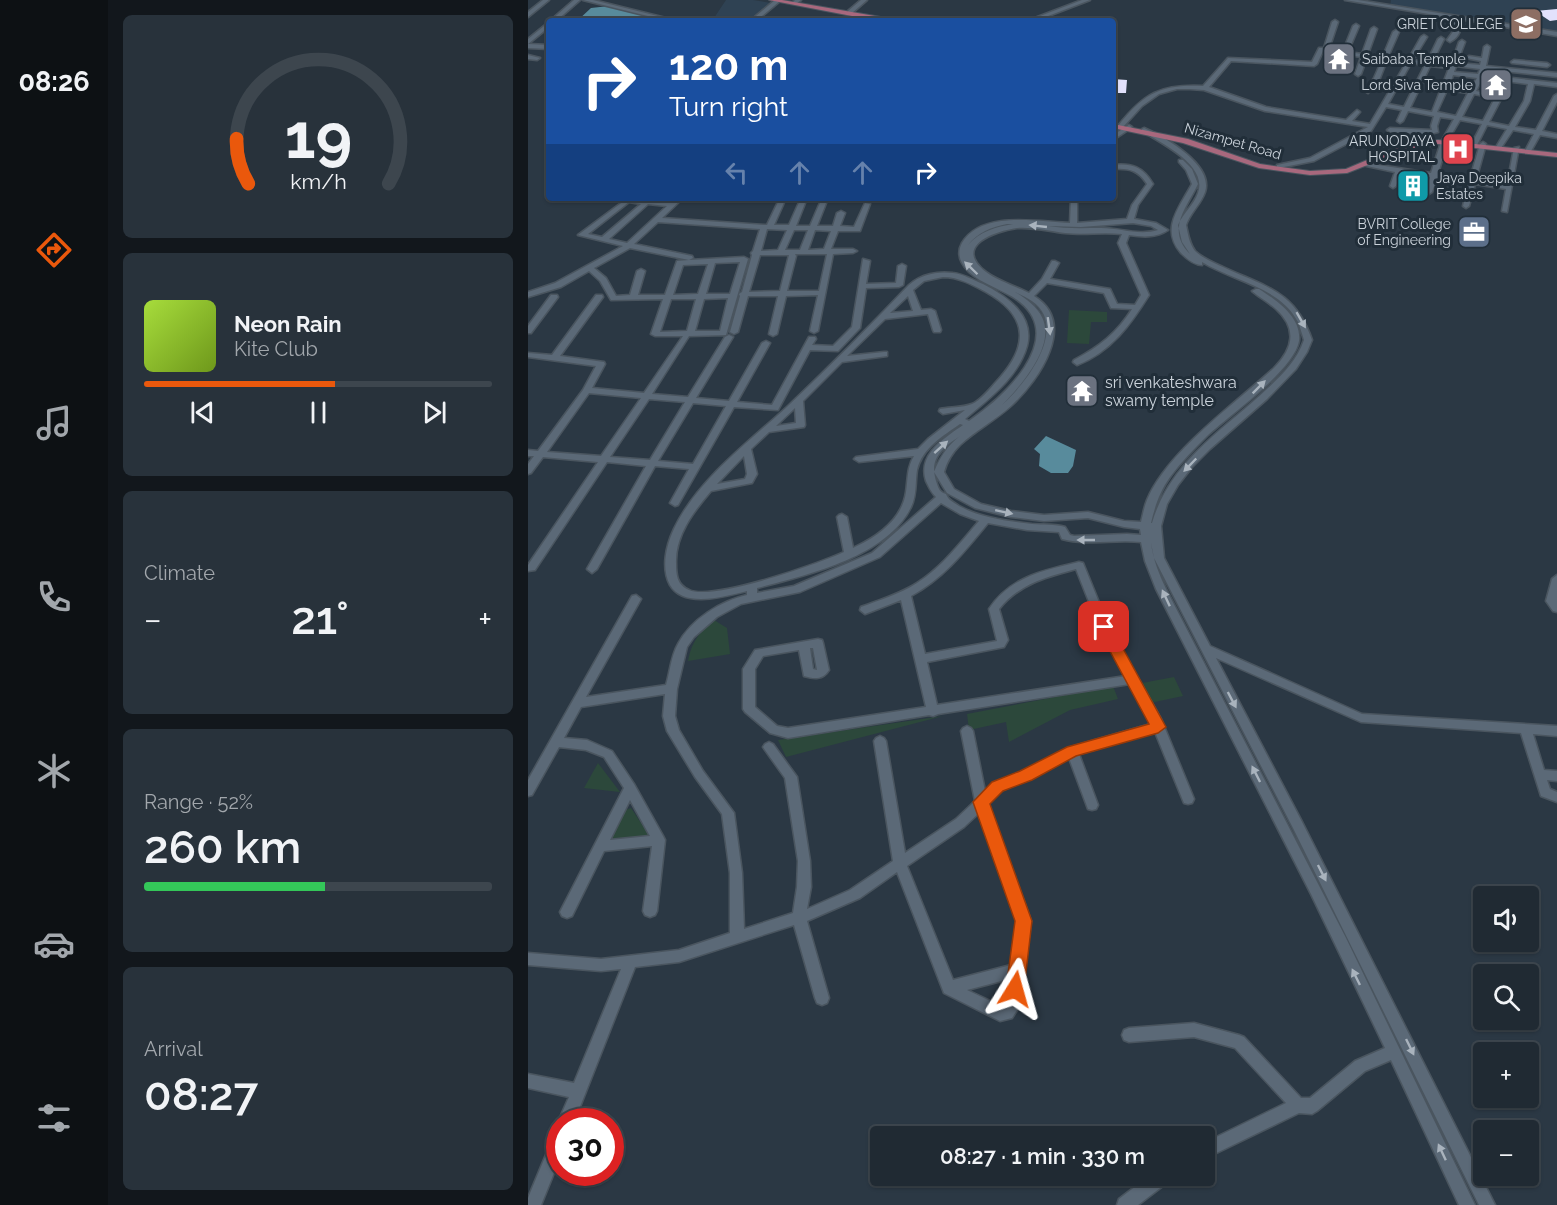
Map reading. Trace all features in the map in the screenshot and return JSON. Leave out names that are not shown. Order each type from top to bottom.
[{"type":"main road","points":[[785,0],[807,2],[882,18]]},
{"type":"main road","points":[[774,1],[871,18]]},
{"type":"main road","name":"Nizampet Road","points":[[1134,130],[1201,145],[1259,166],[1324,173],[1347,171],[1401,149],[1445,141]]},
{"type":"main road","name":"Nizampet Road","points":[[1134,130],[1200,142],[1279,166],[1312,170],[1338,169],[1399,147],[1429,141],[1478,144],[1557,154]]},
{"type":"street","points":[[528,15],[546,0]]},
{"type":"street","points":[[556,18],[577,0]]},
{"type":"street","points":[[586,0],[638,10],[665,18]]},
{"type":"street","points":[[850,12],[864,0]]},
{"type":"street","points":[[1038,18],[1087,0]]},
{"type":"street","points":[[1348,0],[1557,33]]},
{"type":"street","points":[[756,18],[774,1]]},
{"type":"street","points":[[1450,40],[1458,30],[1459,24],[1455,17]]},
{"type":"street","points":[[1326,50],[1335,22]]},
{"type":"street","points":[[1344,64],[1356,26]]},
{"type":"street","points":[[528,44],[546,27]]},
{"type":"street","points":[[1358,74],[1374,29]]},
{"type":"street","points":[[1368,92],[1377,78],[1396,32]]},
{"type":"street","points":[[537,35],[546,35]]},
{"type":"street","points":[[1279,166],[1312,160],[1369,130],[1407,61],[1424,37]]},
{"type":"street","points":[[1400,121],[1441,39]]},
{"type":"street","points":[[1390,130],[1435,131],[1436,114],[1462,42]]},
{"type":"street","points":[[528,44],[546,47]]},
{"type":"street","points":[[1429,192],[1445,141],[1481,76],[1487,47]]},
{"type":"street","points":[[1205,88],[1230,59],[1314,64],[1321,49],[1429,64],[1481,76],[1557,85]]},
{"type":"street","points":[[1512,70],[1516,51]]},
{"type":"street","points":[[528,57],[537,58]]},
{"type":"street","points":[[1469,58],[1495,60]]},
{"type":"street","points":[[1514,62],[1547,65]]},
{"type":"street","points":[[1452,68],[1482,67],[1557,75]]},
{"type":"street","points":[[1377,78],[1397,81]]},
{"type":"street","points":[[1466,206],[1473,181],[1478,144],[1485,123],[1506,79]]},
{"type":"street","points":[[1499,147],[1527,101],[1532,81]]},
{"type":"street","points":[[1116,137],[1134,130],[1152,94],[1184,87],[1205,88],[1258,108],[1372,126]]},
{"type":"street","points":[[1447,88],[1499,97]]},
{"type":"street","points":[[1528,150],[1557,96]]},
{"type":"street","points":[[1384,105],[1557,136]]},
{"type":"street","points":[[1348,122],[1357,112]]},
{"type":"street","points":[[1134,130],[1192,162],[1203,182],[1202,193],[1178,230],[1182,252],[1192,260],[1225,274],[1280,307],[1291,322],[1295,339],[1289,357],[1252,394],[1197,442],[1162,480],[1149,508],[1144,526],[1154,572],[1282,826],[1467,1205]]},
{"type":"street","points":[[1426,132],[1429,141]]},
{"type":"street","points":[[1505,211],[1517,149]]},
{"type":"street","points":[[1116,167],[1131,165],[1142,171],[1150,184],[1135,205],[1130,222]]},
{"type":"street","points":[[1365,165],[1509,187]]},
{"type":"street","points":[[1393,186],[1399,170]]},
{"type":"street","points":[[626,201],[582,235],[689,258]]},
{"type":"street","points":[[603,240],[648,201]]},
{"type":"street","points":[[654,201],[672,205]]},
{"type":"street","points":[[528,295],[558,285],[628,246],[677,201]]},
{"type":"street","points":[[592,569],[652,464],[731,335],[755,253],[781,201]]},
{"type":"street","points":[[781,252],[803,201]]},
{"type":"street","points":[[803,252],[824,201]]},
{"type":"street","points":[[1073,225],[1074,201]]},
{"type":"street","points":[[755,253],[851,251],[867,204]]},
{"type":"street","points":[[587,390],[775,408],[811,339],[828,253],[841,213]]},
{"type":"street","points":[[658,220],[857,230]]},
{"type":"street","points":[[1031,300],[993,284],[970,269],[963,261],[962,252],[965,243],[975,233],[1009,222],[1103,227],[1126,234],[1178,230]]},
{"type":"street","points":[[1156,527],[1124,524],[1088,515],[1066,517],[1011,514],[978,506],[950,491],[939,472],[942,459],[955,444],[1016,385],[1038,349],[1041,338],[1040,320],[1031,300],[979,270],[972,262],[970,253],[972,244],[992,231],[1023,225],[1065,231],[1130,222],[1155,226],[1164,230]]},
{"type":"street","points":[[1178,230],[1199,257],[1286,301],[1300,316],[1308,340],[1299,361],[1263,399],[1191,463],[1173,484],[1160,511],[1156,527],[1159,558],[1303,834],[1487,1205]]},
{"type":"street","points":[[1077,362],[1108,345],[1145,295],[1122,243],[1126,234]]},
{"type":"street","points":[[773,334],[792,256]]},
{"type":"street","points":[[744,259],[733,296],[723,333],[655,334],[680,263],[744,259]]},
{"type":"street","points":[[531,568],[688,335],[712,261]]},
{"type":"street","points":[[811,339],[835,349],[856,328],[866,261]]},
{"type":"street","points":[[1031,300],[1055,263]]},
{"type":"street","points":[[862,286],[899,285],[902,266]]},
{"type":"street","points":[[590,268],[603,280],[614,298],[733,296]]},
{"type":"street","points":[[633,298],[641,270]]},
{"type":"street","points":[[737,935],[736,873],[728,813],[699,774],[673,731],[669,716],[671,689],[682,646],[690,634],[713,614],[737,595],[751,586],[815,569],[868,545],[897,522],[907,507],[914,467],[920,452],[972,409],[1016,363],[1024,343],[1023,325],[1015,310],[1010,303],[953,275],[920,280],[704,492],[687,513],[670,551],[668,564],[674,585],[688,595],[737,595],[753,598],[796,589],[876,555],[950,491]]},
{"type":"street","points":[[1045,280],[1107,291],[1114,306],[1138,307]]},
{"type":"street","points":[[983,290],[993,284]]},
{"type":"street","points":[[993,295],[1004,288]]},
{"type":"street","points":[[910,291],[918,313]]},
{"type":"street","points":[[743,294],[821,292]]},
{"type":"street","points":[[528,331],[554,297]]},
{"type":"street","points":[[555,357],[599,297]]},
{"type":"street","points":[[881,317],[931,311],[937,330]]},
{"type":"street","points":[[675,503],[766,343]]},
{"type":"street","points":[[838,360],[884,354]]},
{"type":"street","points":[[528,355],[601,364]]},
{"type":"street","points":[[528,360],[601,364]]},
{"type":"street","points":[[528,471],[587,390],[601,364]]},
{"type":"street","points":[[764,433],[801,425],[799,400]]},
{"type":"street","points":[[972,409],[978,422]]},
{"type":"street","points":[[943,411],[972,409]]},
{"type":"street","points":[[959,420],[978,422]]},
{"type":"street","points":[[978,422],[942,446],[933,455],[928,465],[932,490],[939,499],[970,515],[986,519],[1062,529]]},
{"type":"street","points":[[764,433],[807,429]]},
{"type":"street","points":[[704,492],[749,481],[752,474],[747,450]]},
{"type":"street","points":[[859,459],[920,452]]},
{"type":"street","points":[[528,453],[696,467]]},
{"type":"street","points":[[704,492],[755,487]]},
{"type":"street","points":[[842,517],[849,553]]},
{"type":"street","points":[[1066,517],[1062,529],[1066,537],[1074,539],[1127,537],[1156,540]]},
{"type":"street","points":[[865,610],[926,584],[936,576],[986,519]]},
{"type":"street","points":[[1124,524],[1128,529],[1127,537]]},
{"type":"street","points":[[920,659],[1000,644],[1003,640],[994,609],[1009,590],[1034,576],[1079,565],[1104,627],[1158,727],[1188,799]]},
{"type":"street","points":[[1557,579],[1551,601],[1557,608]]},
{"type":"street","points":[[751,586],[753,598]]},
{"type":"street","points":[[905,594],[933,712]]},
{"type":"street","points":[[528,791],[636,599]]},
{"type":"street","points":[[804,645],[759,654],[749,669],[749,709],[774,730],[788,733],[1133,679]]},
{"type":"street","points":[[1205,648],[1361,718],[1526,730],[1557,730]]},
{"type":"street","points":[[578,703],[671,689]]},
{"type":"street","points":[[528,959],[601,965],[679,956],[737,935],[799,917],[855,894],[960,824],[997,787],[1026,776],[1072,751],[1158,727]]},
{"type":"street","points":[[1526,730],[1545,792],[1557,797]]},
{"type":"street","points":[[880,741],[900,863],[949,988],[1000,1014],[1007,1013],[1012,1007],[1024,921],[981,802],[967,731]]},
{"type":"street","points":[[555,742],[587,745],[608,754],[630,788],[659,840],[650,911]]},
{"type":"street","points":[[770,747],[790,777],[793,790],[804,861],[804,887],[799,917],[822,998]]},
{"type":"street","points":[[1072,751],[1092,805]]},
{"type":"street","points":[[1539,775],[1557,776]]},
{"type":"street","points":[[567,912],[630,788]]},
{"type":"street","points":[[601,846],[659,840]]},
{"type":"street","points":[[572,1108],[630,963]]},
{"type":"street","points":[[949,988],[1018,970]]},
{"type":"street","points":[[1129,1035],[1194,1030],[1239,1042],[1298,1105]]},
{"type":"street","points":[[1215,1146],[1298,1105],[1312,1106],[1360,1066],[1392,1052]]},
{"type":"street","points":[[528,1081],[579,1091]]},
{"type":"street","points":[[532,1205],[546,1172]]},
{"type":"street","points":[[1125,1205],[1149,1186]]},
{"type":"shaded area","points":[[726,0],[771,3],[753,18],[714,18]]},
{"type":"shaded area","name":"GRIET COLLEGE","points":[[1391,0],[1557,0],[1557,35],[1390,7]]},
{"type":"shaded area","points":[[609,6],[655,18],[580,18],[591,8]]},
{"type":"shaded area","points":[[1046,436],[1076,450],[1073,466],[1068,473],[1051,473],[1039,466],[1040,454],[1034,449]]},
{"type":"green space","points":[[1069,310],[1107,312],[1107,322],[1091,322],[1089,344],[1067,343]]},
{"type":"green space","points":[[714,620],[727,628],[730,654],[688,661],[697,638]]},
{"type":"green space","points":[[1174,677],[1183,696],[1150,703],[1142,683]]},
{"type":"green space","points":[[1113,686],[1118,699],[1070,710],[1009,742],[1006,722],[969,730],[967,714]]},
{"type":"green space","points":[[943,716],[786,757],[778,740]]},
{"type":"green space","points":[[598,763],[620,792],[584,788]]},
{"type":"green space","points":[[631,808],[649,835],[649,839],[612,842],[610,839],[625,810]]},
{"type":"building","points":[[1557,9],[1557,20],[1550,21],[1535,11]]},
{"type":"building","points":[[1116,79],[1127,80],[1126,93],[1116,93]]},
{"type":"building","points":[[1402,175],[1427,179],[1424,191],[1398,187]]},
{"type":"place","name":"GRIET COLLEGE","points":[[1526,24]]},
{"type":"place","name":"Saibaba Temple","points":[[1339,59]]},
{"type":"place","name":"Lord Siva Temple","points":[[1496,85]]},
{"type":"place","name":"ARUNODAYA HOSPITAL","points":[[1458,149]]},
{"type":"place","name":"Jaya Deepika Estates","points":[[1413,186]]},
{"type":"place","name":"BVRIT College of Engineering","points":[[1474,232]]},
{"type":"place","name":"sri venkateshwara swamy temple","points":[[1082,391]]},
{"type":"route","points":[[1015,989],[1024,921],[981,802],[997,787],[1026,776],[1072,751],[1158,727],[1104,627]]}]
